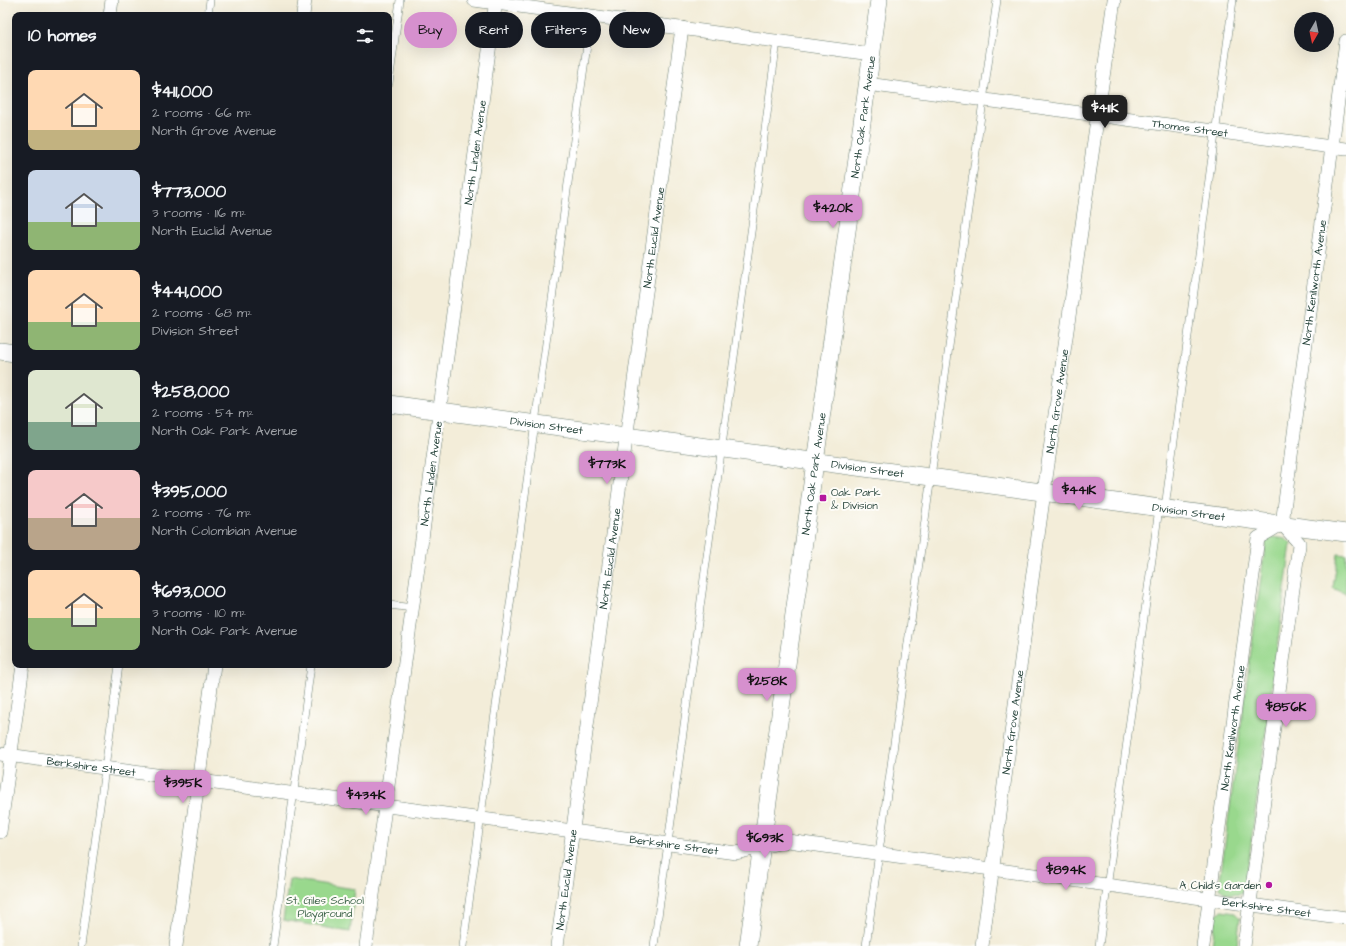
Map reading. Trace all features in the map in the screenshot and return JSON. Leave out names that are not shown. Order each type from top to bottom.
[{"type":"street","points":[[110,12],[112,0]]},
{"type":"street","points":[[303,12],[305,0]]},
{"type":"street","points":[[474,0],[495,1],[565,12]]},
{"type":"street","name":"North Oak Park Avenue","points":[[748,946],[879,0]]},
{"type":"street","name":"North Grove Avenue","points":[[982,946],[1044,492],[1114,0]]},
{"type":"street","name":"North Linden Avenue","points":[[366,946],[495,1]]},
{"type":"street","points":[[601,17],[871,54]]},
{"type":"street","name":"North Euclid Avenue","points":[[557,946],[682,28]]},
{"type":"street","name":"North Kenilworth Avenue","points":[[1203,946],[1258,539],[1282,524],[1346,41]]},
{"type":"street","name":"Thomas Street","points":[[867,84],[1346,149]]},
{"type":"street","points":[[0,351],[12,353]]},
{"type":"street","name":"Division Street","points":[[392,404],[1346,533]]},
{"type":"street","points":[[1244,946],[1299,545],[1299,543],[1282,524]]},
{"type":"street","points":[[0,832],[5,754],[22,668]]},
{"type":"street","points":[[176,946],[214,668]]},
{"type":"street","name":"Berkshire Street","points":[[5,754],[736,853],[788,840],[1346,918]]},
{"type":"lane","points":[[208,12],[210,0]]},
{"type":"lane","points":[[392,60],[400,0]]},
{"type":"lane","points":[[866,946],[997,0]]},
{"type":"lane","points":[[1099,946],[1233,0]]},
{"type":"lane","points":[[654,946],[777,41]]},
{"type":"lane","points":[[463,946],[587,48]]},
{"type":"lane","points":[[392,605],[412,608]]},
{"type":"lane","points":[[81,946],[119,668]]},
{"type":"lane","points":[[273,946],[311,668]]},
{"type":"green space","points":[[1274,537],[1286,539],[1291,544],[1245,888],[1243,893],[1230,894],[1219,888],[1266,540]]},
{"type":"green space","points":[[1338,554],[1346,555],[1346,594],[1333,588]]},
{"type":"green space","name":"St. Giles School Playground","points":[[289,879],[355,889],[350,932],[283,920]]},
{"type":"green space","points":[[1222,911],[1235,913],[1240,918],[1237,946],[1212,946],[1216,914]]},
{"type":"place","name":"Oak Park & Division","points":[[823,498]]},
{"type":"place","name":"A Child's Garden","points":[[1269,885]]}]
